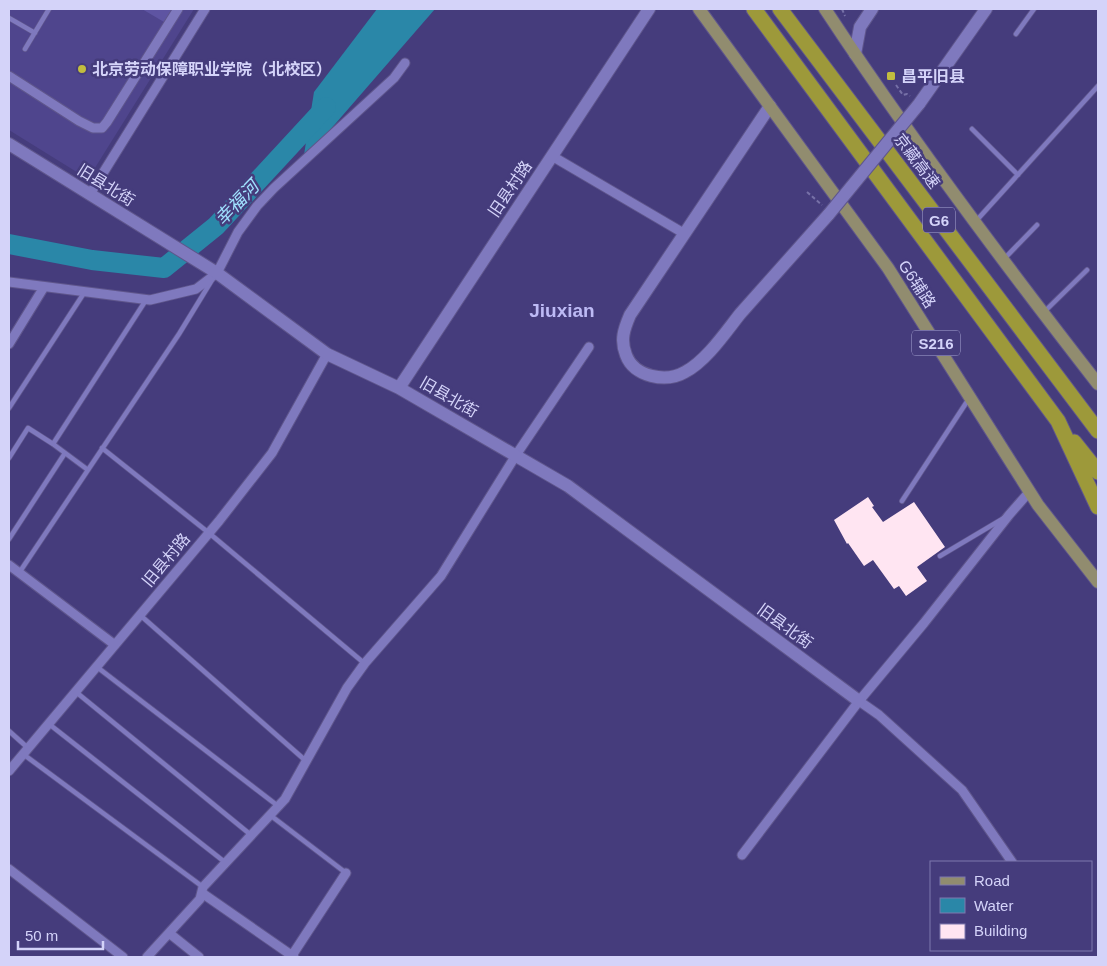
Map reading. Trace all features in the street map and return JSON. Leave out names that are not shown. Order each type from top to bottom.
[{"type":"highway","points":[[754,9],[1058,421],[1098,472]]},
{"type":"highway","name":"京藏高速","points":[[780,9],[1098,431]]},
{"type":"highway","points":[[1058,421],[1098,507]]},
{"type":"main road","name":"G6辅路","points":[[699,9],[888,268],[1038,505],[1098,582]]},
{"type":"main road","points":[[825,9],[975,222],[1098,384]]},
{"type":"street","points":[[9,76],[79,122],[93,128],[102,128],[178,9]]},
{"type":"street","points":[[90,194],[205,9]]},
{"type":"street","name":"旧县村路","points":[[399,388],[648,9]]},
{"type":"street","points":[[855,54],[860,27],[872,9]]},
{"type":"street","points":[[770,106],[630,315],[623,329],[626,357],[639,370],[654,377],[670,377],[685,372],[698,362],[828,212],[986,9]]},
{"type":"street","points":[[9,282],[147,299],[196,289],[217,273],[238,232],[257,206],[274,188],[394,78],[405,63]]},
{"type":"street","name":"旧县北街","points":[[9,144],[217,273],[327,354],[399,388],[568,486],[859,700]]},
{"type":"street","points":[[552,156],[685,234]]},
{"type":"street","points":[[9,344],[44,286]]},
{"type":"street","points":[[147,957],[200,899],[202,890],[285,800],[347,688],[365,663],[441,576],[516,455],[589,346]]},
{"type":"street","name":"旧县村路","points":[[9,772],[210,533],[272,453],[327,354]]},
{"type":"street","points":[[742,855],[859,700],[924,623],[1008,515],[1030,492]]},
{"type":"street","points":[[9,565],[115,645]]},
{"type":"street","points":[[859,700],[879,715],[962,790],[1011,861]]},
{"type":"street","points":[[9,869],[123,957]]},
{"type":"street","points":[[202,890],[292,957],[346,873]]},
{"type":"street","points":[[169,933],[198,957]]},
{"type":"lane","points":[[25,49],[49,9]]},
{"type":"lane","points":[[1016,34],[1034,9]]},
{"type":"lane","points":[[9,18],[34,33]]},
{"type":"lane","points":[[975,222],[1098,86]]},
{"type":"lane","points":[[972,128],[1018,175]]},
{"type":"lane","points":[[1004,260],[1038,225]]},
{"type":"lane","points":[[1043,313],[1087,270]]},
{"type":"lane","points":[[19,573],[174,342],[217,273]]},
{"type":"lane","points":[[9,408],[85,292]]},
{"type":"lane","points":[[54,444],[147,299]]},
{"type":"lane","points":[[902,501],[970,396]]},
{"type":"lane","points":[[9,458],[28,428],[54,444],[88,470]]},
{"type":"lane","points":[[102,448],[210,533],[365,663]]},
{"type":"lane","points":[[9,538],[65,453]]},
{"type":"lane","points":[[940,556],[1008,515]]},
{"type":"lane","points":[[140,615],[306,761]]},
{"type":"lane","points":[[97,666],[278,806]]},
{"type":"lane","points":[[76,692],[252,835]]},
{"type":"lane","points":[[49,724],[226,863]]},
{"type":"lane","points":[[9,731],[26,751],[202,890]]},
{"type":"lane","points":[[270,815],[346,873]]},
{"type":"path","points":[[896,85],[903,95],[907,94],[915,100]]},
{"type":"path","points":[[807,192],[828,212]]},
{"type":"shaded area","name":"北京劳动保障职业学院（北校区）","points":[[9,9],[194,9],[88,179],[9,130]]},
{"type":"shaded area","points":[[142,9],[172,9],[164,22]]},
{"type":"water","points":[[377,9],[435,9],[303,161],[314,92]]},
{"type":"building","points":[[868,497],[874,506],[872,507],[883,522],[914,502],[945,547],[917,567],[927,581],[906,596],[899,586],[894,589],[873,560],[864,566],[847,544],[834,520]]},
{"type":"waterway","name":"幸福河","points":[[9,244],[92,260],[164,268],[216,226],[326,107]]},
{"type":"place","name":"北京劳动保障职业学院（北校区）","points":[[82,69]]},
{"type":"place","name":"昌平旧县","points":[[891,76]]},
{"type":"district","name":"Jiuxian","points":[[562,310]]}]
